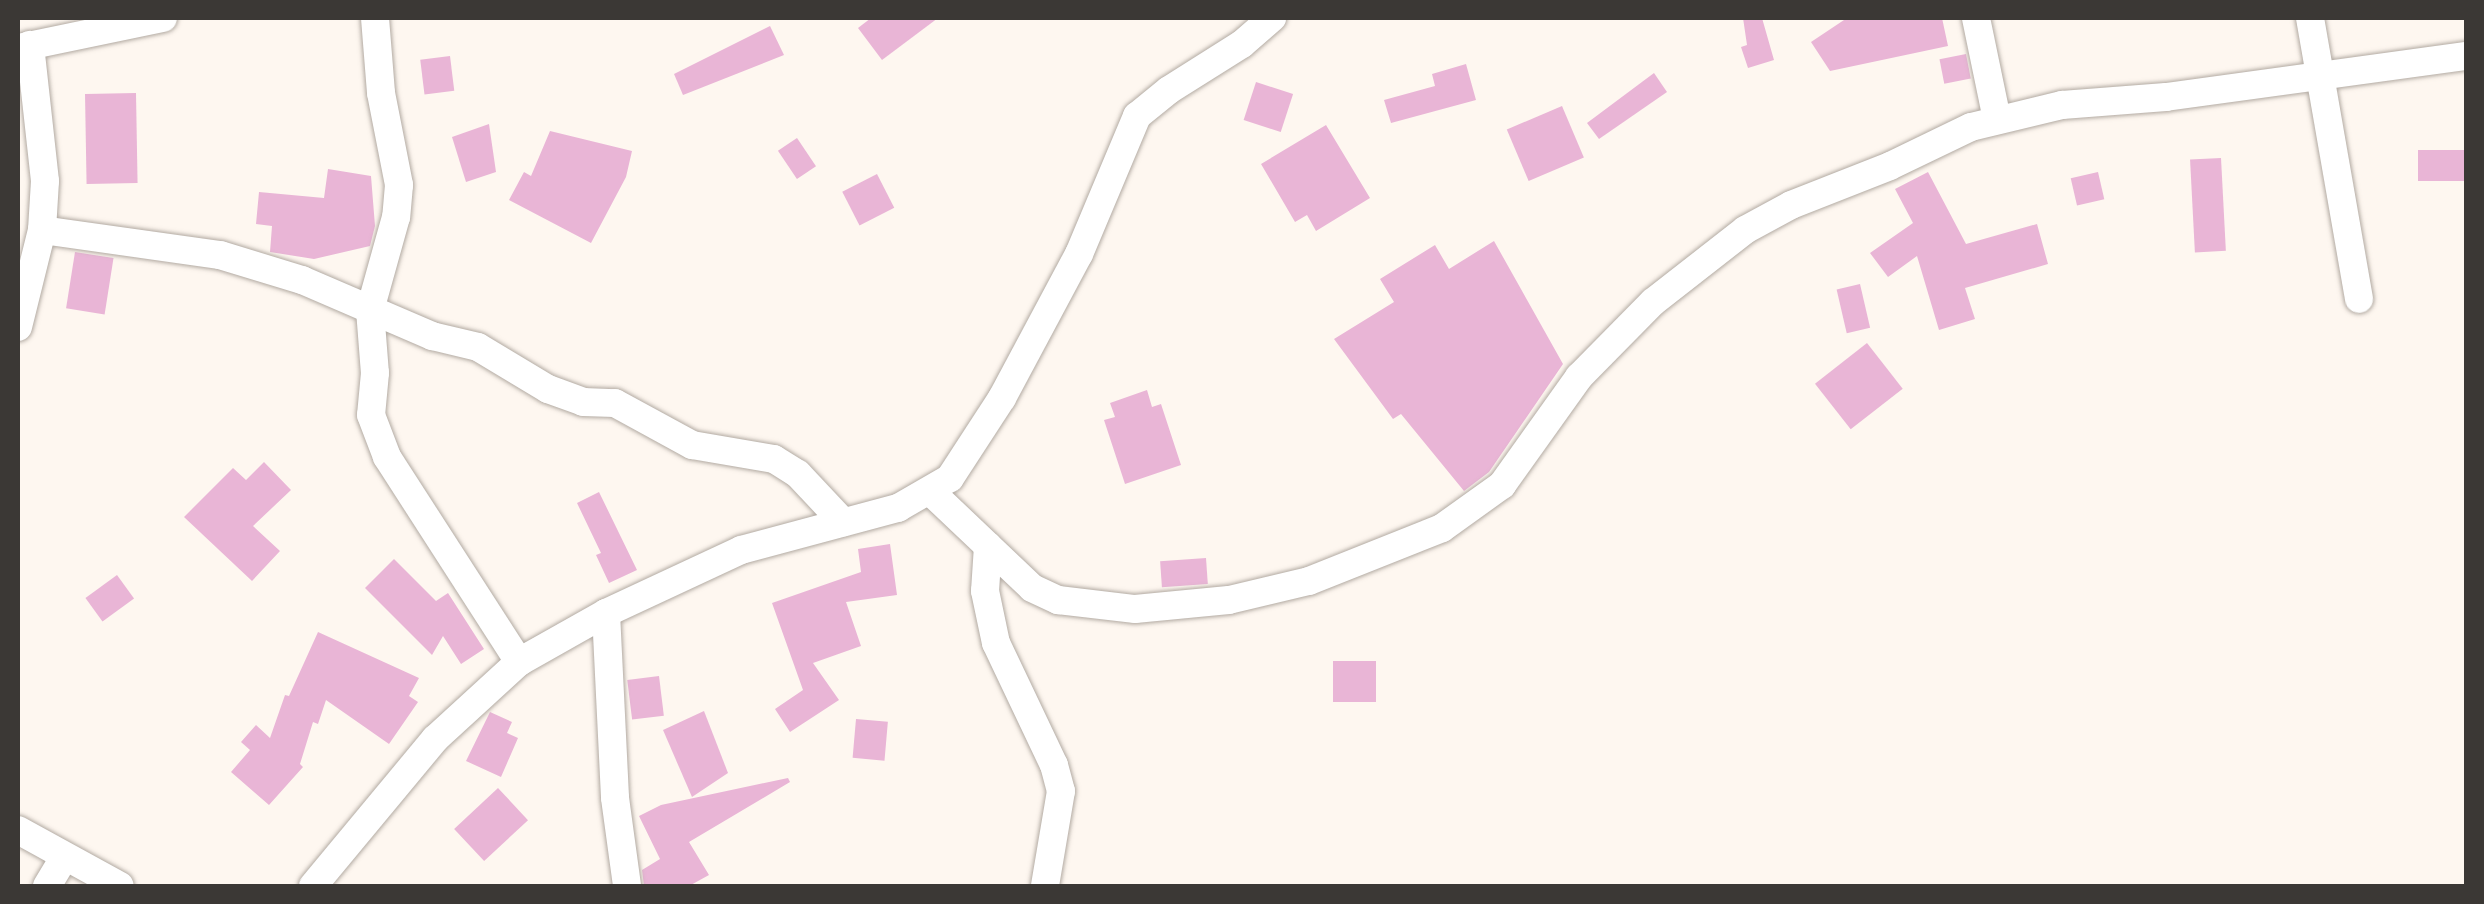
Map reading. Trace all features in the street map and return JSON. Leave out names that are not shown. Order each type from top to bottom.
[{"type":"street","points":[[18,327],[42,230],[46,181],[24,46],[163,18]]},
{"type":"street","points":[[375,18],[381,93],[399,185],[396,217],[370,310],[376,372],[371,415],[387,457],[519,662]]},
{"type":"street","points":[[313,886],[434,739],[519,662],[606,614],[740,550],[898,508],[932,492],[950,478],[1002,398],[1079,254],[1137,116],[1169,90],[1242,44],[1272,18]]},
{"type":"street","points":[[1976,18],[1998,120]]},
{"type":"street","points":[[2310,18],[2359,299]]},
{"type":"street","points":[[932,492],[1032,588],[1058,600],[1135,609],[1229,600],[1309,581],[1442,528],[1502,485],[1580,377],[1653,302],[1744,230],[1791,205],[1890,166],[1971,127],[2062,105],[2166,97],[2466,56]]},
{"type":"street","points":[[42,230],[220,256],[302,280],[432,336],[478,346],[548,389],[582,402],[614,403],[692,444],[774,459],[798,474],[843,522]]},
{"type":"street","points":[[988,546],[985,592],[996,642],[1048,750],[1061,791],[1045,886]]},
{"type":"street","points":[[606,614],[614,798],[626,886]]},
{"type":"street","points":[[18,830],[120,886]]},
{"type":"street","points":[[47,886],[64,858]]},
{"type":"building","points":[[871,18],[938,18],[882,60],[858,28]]},
{"type":"building","points":[[1743,18],[1762,18],[1774,60],[1748,68],[1741,47],[1747,45]]},
{"type":"building","points":[[1847,18],[1942,18],[1948,46],[1830,71],[1811,42]]},
{"type":"building","points":[[770,26],[784,55],[683,95],[674,74]]},
{"type":"building","points":[[1966,54],[1971,79],[1944,84],[1939,59]]},
{"type":"building","points":[[450,56],[454,91],[424,94],[420,60]]},
{"type":"building","points":[[1466,64],[1476,100],[1391,123],[1384,100],[1435,86],[1432,74]]},
{"type":"building","points":[[1654,73],[1667,92],[1599,139],[1587,123]]},
{"type":"building","points":[[1256,82],[1293,94],[1281,132],[1244,120]]},
{"type":"building","points":[[136,93],[138,183],[87,184],[85,94]]},
{"type":"building","points":[[1562,106],[1584,158],[1529,181],[1507,129]]},
{"type":"building","points":[[489,124],[496,172],[466,182],[452,137]]},
{"type":"building","points":[[1326,125],[1370,198],[1316,231],[1307,215],[1295,222],[1261,164]]},
{"type":"building","points":[[550,131],[632,151],[626,177],[591,243],[509,200],[524,172],[531,176]]},
{"type":"building","points":[[797,138],[816,166],[797,179],[778,151]]},
{"type":"building","points":[[2418,150],[2466,150],[2466,181],[2418,181]]},
{"type":"building","points":[[2221,158],[2226,251],[2195,252],[2190,160]]},
{"type":"building","points":[[328,169],[371,176],[375,226],[370,246],[314,259],[270,252],[272,226],[256,224],[259,192],[324,198]]},
{"type":"building","points":[[1928,172],[1966,244],[2037,224],[2048,264],[1965,288],[1975,319],[1939,330],[1917,256],[1888,277],[1870,253],[1913,223],[1895,189]]},
{"type":"building","points":[[2098,172],[2104,199],[2077,206],[2071,178]]},
{"type":"building","points":[[877,174],[894,208],[860,226],[842,192]]},
{"type":"building","points":[[1494,241],[1563,364],[1489,472],[1464,491],[1401,414],[1393,419],[1334,339],[1394,302],[1380,279],[1435,245],[1449,269]]},
{"type":"building","points":[[75,252],[114,258],[105,314],[66,308]]},
{"type":"building","points":[[1860,284],[1870,328],[1847,333],[1837,289]]},
{"type":"building","points":[[1867,343],[1903,389],[1851,429],[1815,384]]},
{"type":"building","points":[[1147,390],[1152,407],[1161,404],[1181,465],[1125,484],[1104,420],[1115,417],[1110,403]]},
{"type":"building","points":[[264,462],[291,490],[253,526],[280,551],[252,581],[184,517],[233,468],[246,480]]},
{"type":"building","points":[[599,492],[637,570],[609,583],[596,555],[601,553],[577,503]]},
{"type":"building","points":[[890,544],[897,595],[846,602],[861,646],[813,663],[839,700],[790,732],[775,709],[803,690],[772,603],[861,572],[858,549]]},
{"type":"building","points":[[1206,558],[1208,584],[1162,587],[1160,561]]},
{"type":"building","points":[[394,559],[436,601],[448,593],[484,649],[461,664],[443,636],[432,655],[365,588]]},
{"type":"building","points":[[117,575],[134,598],[102,621],[85,598]]},
{"type":"building","points":[[318,632],[419,678],[409,696],[418,702],[389,744],[326,700],[318,724],[313,722],[300,764],[303,767],[269,805],[231,772],[250,750],[241,742],[256,725],[270,738],[285,695],[289,696]]},
{"type":"building","points":[[1333,661],[1376,661],[1376,702],[1333,702]]},
{"type":"building","points":[[659,676],[664,716],[632,720],[627,680]]},
{"type":"building","points":[[704,711],[728,773],[692,797],[663,730]]},
{"type":"building","points":[[490,712],[512,722],[507,733],[518,738],[501,777],[466,761]]},
{"type":"building","points":[[856,719],[888,722],[884,761],[853,758]]},
{"type":"building","points":[[788,778],[790,782],[689,842],[709,875],[689,886],[644,886],[642,870],[660,859],[639,816],[661,805]]},
{"type":"building","points":[[498,788],[528,820],[484,861],[454,829]]}]
